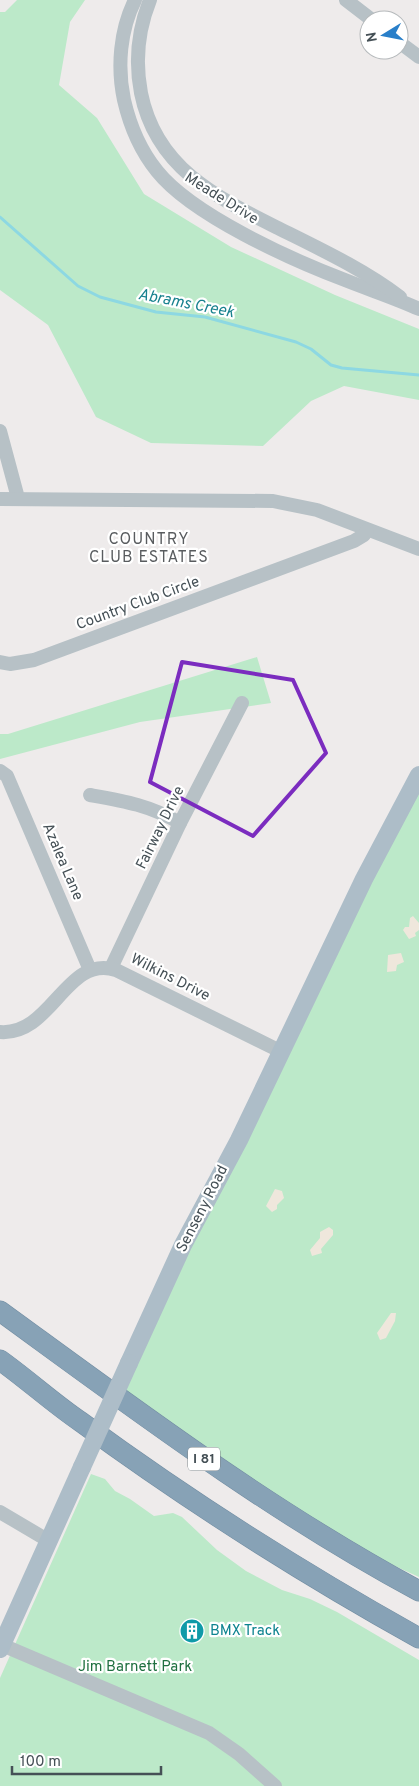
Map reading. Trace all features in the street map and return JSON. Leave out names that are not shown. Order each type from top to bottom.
[{"type":"highway","name":"I 81","points":[[0,1311],[224,1473],[332,1541],[419,1591]]},
{"type":"highway","name":"I 81","points":[[0,1360],[79,1421],[234,1528],[363,1607],[419,1638]]},
{"type":"main road","name":"Senseny Road","points":[[1,1647],[183,1245],[239,1140],[364,879],[419,775]]},
{"type":"street","name":"Meade Drive","points":[[135,0],[122,41],[120,60],[123,94],[135,135],[158,172],[184,198],[259,241],[343,280],[416,308]]},
{"type":"street","name":"Meade Drive","points":[[150,0],[141,29],[138,48],[139,83],[145,108],[155,133],[176,164],[206,190],[226,202],[352,265],[383,284],[416,308]]},
{"type":"street","points":[[346,0],[359,10]]},
{"type":"street","points":[[0,432],[18,498]]},
{"type":"street","points":[[0,499],[273,501],[317,510],[419,549]]},
{"type":"street","name":"Country Club Circle","points":[[0,662],[10,664],[34,660],[354,540],[364,535],[367,530]]},
{"type":"street","name":"Fairway Drive","points":[[111,968],[180,823],[242,703]]},
{"type":"street","name":"Azalea Lane","points":[[0,771],[7,776],[90,970]]},
{"type":"street","points":[[90,795],[129,801],[157,810],[180,823]]},
{"type":"street","name":"Wilkins Drive","points":[[90,970],[111,968],[282,1052]]},
{"type":"street","points":[[0,1032],[12,1031],[31,1024],[77,978],[90,970]]},
{"type":"street","points":[[0,1512],[49,1541]]},
{"type":"street","points":[[1,1647],[209,1733],[239,1754],[275,1786]]},
{"type":"highlighted area","points":[[182,662],[293,680],[326,753],[253,836],[150,782]]},
{"type":"green space","points":[[17,0],[85,0],[70,22],[59,85],[97,118],[144,194],[231,247],[335,295],[419,329],[419,400],[344,386],[311,401],[263,446],[151,443],[96,417],[48,325],[0,290],[0,12],[5,12]]},
{"type":"green space","points":[[257,657],[271,703],[140,722],[0,759],[0,734],[8,734]]},
{"type":"green space","points":[[419,775],[419,1577],[311,1528],[116,1394]]},
{"type":"green space","name":"Jim Barnett Park","points":[[91,1474],[105,1479],[115,1491],[154,1516],[173,1513],[182,1517],[217,1550],[246,1571],[282,1590],[310,1599],[337,1612],[419,1660],[419,1786],[0,1786],[0,1678]]},
{"type":"sand","points":[[413,916],[419,923],[419,930],[415,933],[416,936],[409,939],[403,930],[405,927],[409,927],[410,918]]},
{"type":"sand","points":[[401,953],[404,962],[397,965],[396,971],[387,972],[388,955]]},
{"type":"sand","points":[[275,1189],[282,1191],[284,1198],[277,1205],[277,1209],[272,1212],[266,1206]]},
{"type":"sand","points":[[329,1227],[333,1230],[333,1235],[321,1249],[322,1253],[312,1256],[310,1250],[320,1238],[320,1232]]},
{"type":"sand","points":[[391,1313],[396,1313],[395,1321],[386,1338],[380,1340],[377,1333]]},
{"type":"waterway","name":"Abrams Creek","points":[[0,217],[78,286],[100,297],[156,312],[205,317],[296,342],[311,349],[331,365],[342,368],[419,375]]},
{"type":"place","name":"BMX Track","points":[[192,1631]]},
{"type":"district","name":"COUNTRY CLUB ESTATES","points":[[149,549]]}]
